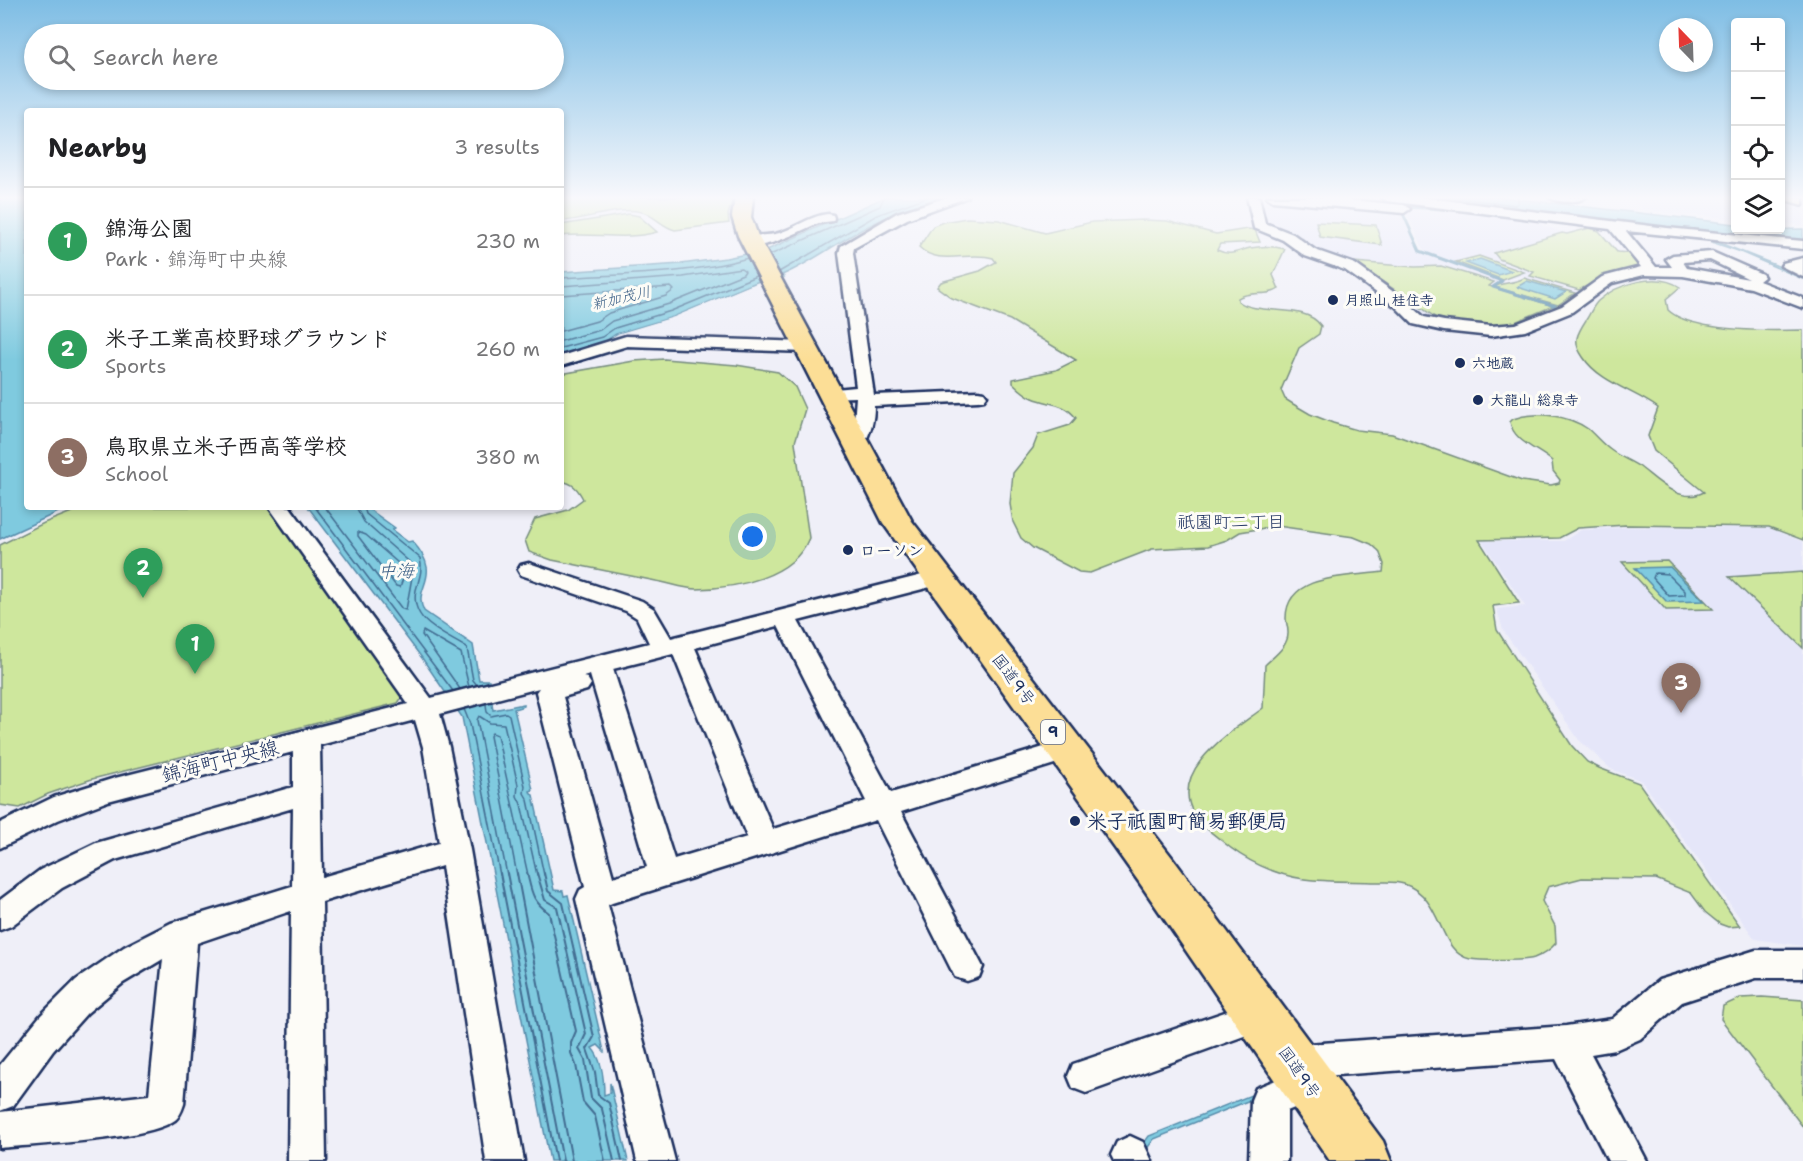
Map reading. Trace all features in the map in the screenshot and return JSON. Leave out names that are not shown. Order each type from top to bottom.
[{"type":"highway","name":"国道9号","points":[[755,251],[806,347],[854,395],[856,441],[898,523],[1067,750],[1363,1161]]},
{"type":"street","points":[[847,251],[854,395],[978,396]]},
{"type":"street","points":[[1307,251],[1350,267],[1401,304],[1419,321],[1491,331],[1520,328],[1567,309],[1607,280],[1633,272],[1683,272],[1754,284],[1803,303]]},
{"type":"street","points":[[1636,251],[1652,271]]},
{"type":"street","points":[[1683,272],[1673,259],[1712,256],[1757,276],[1754,284]]},
{"type":"street","points":[[1803,262],[1788,266],[1803,273]]},
{"type":"street","points":[[564,360],[626,341],[806,347]]},
{"type":"street","points":[[281,510],[436,705],[436,747],[455,850],[505,1161]]},
{"type":"street","points":[[529,570],[640,610],[677,649],[764,843]]},
{"type":"street","points":[[602,893],[549,692],[600,671],[785,618],[938,578]]},
{"type":"street","points":[[785,618],[968,967]]},
{"type":"street","points":[[600,671],[664,873]]},
{"type":"street","name":"錦海町中央線","points":[[0,837],[36,816],[73,801],[133,783],[493,690],[600,671]]},
{"type":"street","points":[[307,738],[308,1161]]},
{"type":"street","points":[[656,1161],[591,899],[602,893],[664,873],[1067,750]]},
{"type":"street","points":[[0,917],[51,879],[106,851],[308,793]]},
{"type":"street","points":[[0,1094],[38,1041],[90,989],[155,946],[182,933],[455,850]]},
{"type":"street","points":[[0,1130],[142,1115],[160,1109],[166,1104],[182,933]]},
{"type":"street","points":[[1268,1161],[1269,1100],[1301,1073],[1566,1042],[1615,1034],[1634,1024],[1671,991],[1756,964],[1803,964]]},
{"type":"street","points":[[1086,1076],[1260,1015]]},
{"type":"street","points":[[1566,1042],[1628,1161]]},
{"type":"shaded area","points":[[1315,251],[1422,251],[1505,282],[1525,277],[1504,281],[1425,251],[1632,252],[1646,269],[1613,274],[1581,292],[1528,276],[1579,292],[1553,310],[1505,328],[1435,320],[1425,316],[1351,264]]},
{"type":"shaded area","points":[[1627,527],[1770,528],[1803,542],[1803,946],[1755,939],[1642,781],[1611,769],[1579,740],[1503,630],[1497,609],[1525,606],[1482,541],[1564,541],[1581,530]]},
{"type":"green space","points":[[925,251],[1230,253],[1284,251],[1273,275],[1279,289],[1270,293],[1248,294],[1238,298],[1238,301],[1257,308],[1304,314],[1321,326],[1319,334],[1299,348],[1281,390],[1285,399],[1310,414],[1333,423],[1357,430],[1392,434],[1522,481],[1551,485],[1559,483],[1560,480],[1553,471],[1552,461],[1521,440],[1512,429],[1510,422],[1513,419],[1542,415],[1571,420],[1588,429],[1609,449],[1640,467],[1669,489],[1686,495],[1704,492],[1654,451],[1648,436],[1658,408],[1598,373],[1580,352],[1577,338],[1580,330],[1596,303],[1606,295],[1626,285],[1660,280],[1680,287],[1666,299],[1668,310],[1694,323],[1732,329],[1803,330],[1803,540],[1769,527],[1626,525],[1578,528],[1559,538],[1479,540],[1519,603],[1493,606],[1497,630],[1572,746],[1587,762],[1639,783],[1740,926],[1728,927],[1720,924],[1705,912],[1691,893],[1656,879],[1582,878],[1548,887],[1542,901],[1555,926],[1556,943],[1549,950],[1529,959],[1470,959],[1459,954],[1451,946],[1427,900],[1404,884],[1313,880],[1282,874],[1260,866],[1240,854],[1204,826],[1195,816],[1188,799],[1189,783],[1207,753],[1263,708],[1265,665],[1280,650],[1288,637],[1286,618],[1289,603],[1297,592],[1323,580],[1383,572],[1384,564],[1379,551],[1371,544],[1354,537],[1277,526],[1240,532],[1227,540],[1208,546],[1152,549],[1090,573],[1079,572],[1033,548],[1021,538],[1013,522],[1010,504],[1013,473],[1033,448],[1038,435],[1070,425],[1076,418],[1061,406],[1027,395],[1013,383],[1013,379],[1056,370],[1076,360],[1010,320],[952,298],[937,287],[941,282],[980,271],[996,262],[993,258],[984,256],[945,257]]},
{"type":"green space","points":[[1616,251],[1630,253],[1641,268],[1611,273],[1579,290],[1530,276],[1534,272],[1499,259],[1494,253]]},
{"type":"green space","points":[[1479,256],[1524,272],[1503,280],[1456,262]]},
{"type":"green space","points":[[1354,262],[1415,267],[1441,266],[1494,282],[1489,286],[1553,306],[1515,322],[1499,325],[1452,321],[1435,317]]},
{"type":"green space","points":[[1524,278],[1575,293],[1558,305],[1494,287]]},
{"type":"green space","points":[[664,359],[736,365],[778,372],[795,387],[805,409],[795,442],[809,538],[801,552],[790,563],[762,578],[745,583],[692,589],[552,560],[529,552],[525,540],[535,519],[568,510],[583,499],[575,487],[564,482],[564,373],[634,361]]},
{"type":"green space","points":[[76,510],[272,510],[404,694],[398,703],[92,779],[48,794],[20,808],[0,805],[0,545]]},
{"type":"green space","points":[[288,510],[294,510],[411,668],[422,690]]},
{"type":"green space","points":[[1667,561],[1713,609],[1666,610],[1622,562]]},
{"type":"green space","points":[[1803,572],[1803,648],[1729,577]]},
{"type":"green space","points":[[1740,998],[1803,1000],[1803,1127],[1721,1019],[1723,1006]]},
{"type":"water","points":[[0,251],[24,251],[24,510],[63,510],[0,539]]},
{"type":"water","name":"新加茂川","points":[[761,251],[825,251],[782,275],[784,277],[759,281],[673,317],[616,334],[604,342],[564,354],[564,272],[681,264]]},
{"type":"water","points":[[1738,251],[1741,251],[1803,276],[1803,279]]},
{"type":"water","points":[[1480,259],[1512,271],[1498,275],[1466,263]]},
{"type":"water","points":[[1527,281],[1566,292],[1555,299],[1517,287]]},
{"type":"water","name":"中海","points":[[310,510],[370,510],[395,528],[392,530],[408,542],[412,541],[426,564],[426,581],[421,595],[424,611],[473,645],[479,680],[489,680],[493,710],[524,704],[514,709],[533,790],[530,791],[533,795],[554,890],[563,891],[564,896],[568,895],[604,1051],[598,1045],[592,1048],[600,1064],[604,1095],[610,1093],[610,1083],[628,1161],[550,1161],[462,717],[422,658]]},
{"type":"water","points":[[1670,567],[1704,601],[1667,602],[1635,568]]},
{"type":"water","points":[[1251,1095],[1255,1098],[1154,1139],[1146,1150],[1141,1147],[1149,1136]]},
{"type":"pier","points":[[751,285],[753,288],[675,319],[619,336],[617,334],[674,317]]},
{"type":"waterway","points":[[1420,251],[1502,281],[1493,287],[1559,307]]},
{"type":"place","name":"月照山 桂住寺","points":[[1333,300]]},
{"type":"place","name":"六地蔵","points":[[1460,363]]},
{"type":"place","name":"大龍山 総泉寺","points":[[1478,400]]},
{"type":"place","name":"ローソン","points":[[848,550]]},
{"type":"place","name":"米子工業高校野球グラウンド","points":[[143,598]]},
{"type":"place","name":"錦海公園","points":[[195,674]]},
{"type":"place","name":"鳥取県立米子西高等学校","points":[[1681,713]]},
{"type":"place","name":"米子祇園町簡易郵便局","points":[[1075,821]]},
{"type":"district","name":"祇園町二丁目","points":[[1231,522]]}]
